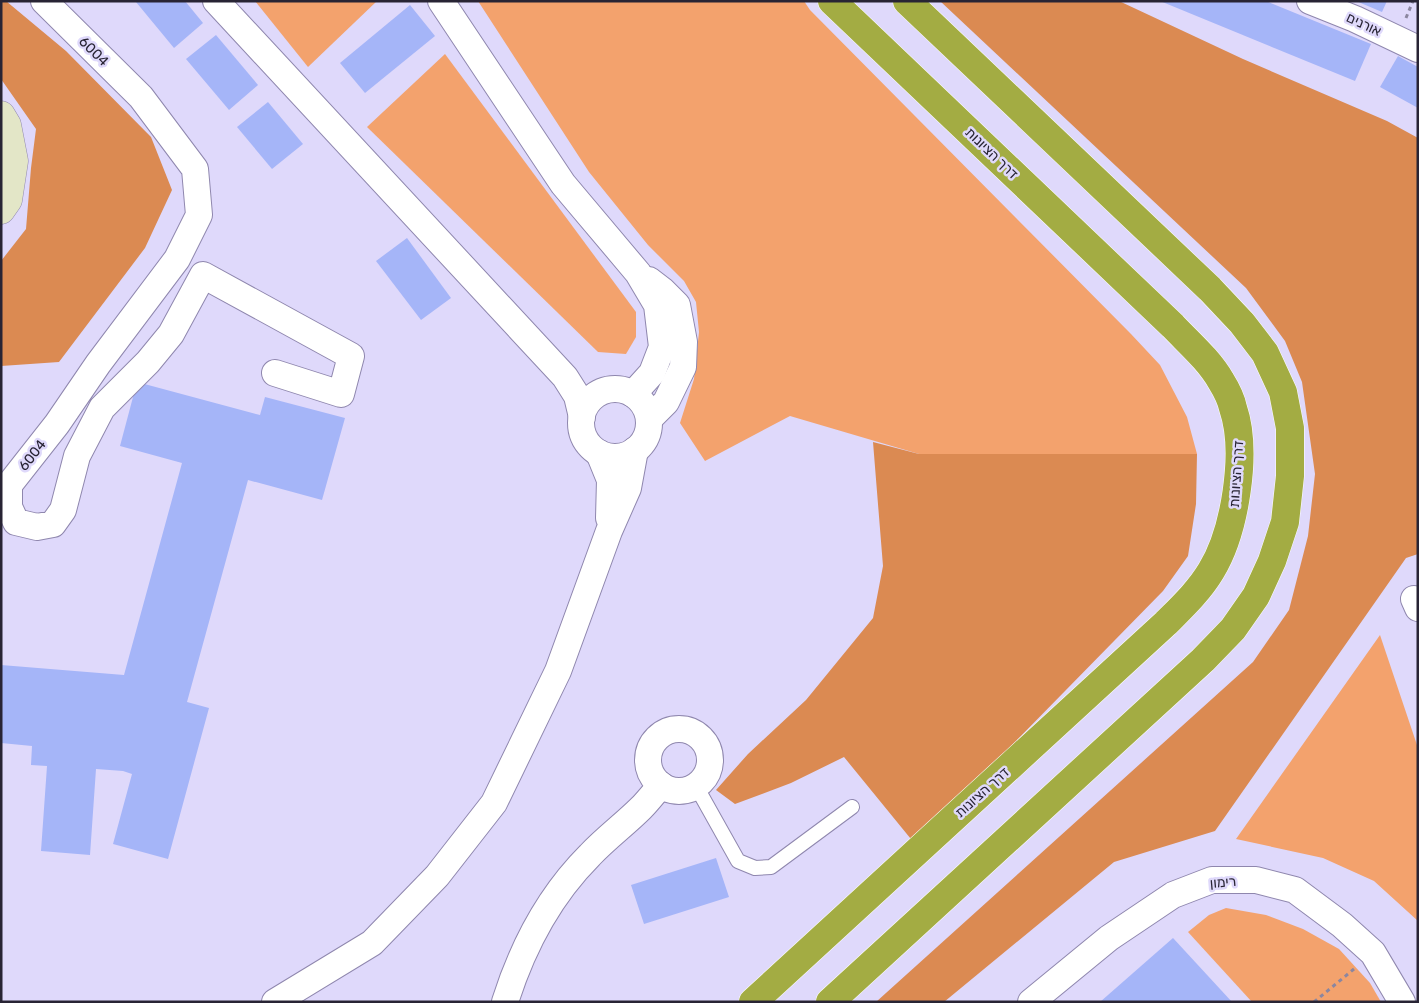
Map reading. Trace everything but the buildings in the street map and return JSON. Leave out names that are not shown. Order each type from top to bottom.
[{"type":"highway","name":"דרך הציונות","points":[[753,1002],[1166,624],[1193,596],[1211,570],[1224,542],[1234,511],[1238,473],[1238,433],[1234,408],[1220,380],[1203,357],[1173,326],[832,1]]},
{"type":"highway","points":[[830,1002],[1196,667],[1233,629],[1256,596],[1272,561],[1285,522],[1290,476],[1290,428],[1283,392],[1265,353],[1242,323],[1210,289],[907,1]]},
{"type":"street","name":"6004","points":[[44,1],[140,97],[195,169],[199,215],[178,259],[98,364],[57,424],[5,485],[9,507],[16,522],[37,527],[53,524],[63,510],[77,456],[102,408],[148,362],[171,334],[203,275]]},
{"type":"street","points":[[216,1],[565,377],[577,396],[582,417],[582,428],[591,446],[599,453],[610,456],[620,456],[635,450],[645,439],[649,430],[647,410],[641,401],[622,391],[591,381],[540,350]]},
{"type":"street","points":[[441,1],[562,184],[638,273],[657,304],[662,347],[652,373],[622,391],[601,392],[592,398],[582,417]]},
{"type":"street","name":"אורנים","points":[[1310,1],[1355,19],[1418,49]]},
{"type":"street","points":[[1,115],[6,125],[14,161],[8,200],[1,210]]},
{"type":"street","points":[[178,259],[203,275],[351,356],[341,394],[275,372]]},
{"type":"street","points":[[638,273],[662,290],[677,305],[684,342],[682,367],[666,402],[649,419]]},
{"type":"street","points":[[275,1002],[372,943],[438,876],[494,803],[558,671],[609,531],[628,488],[635,450]]},
{"type":"street","points":[[599,453],[610,480],[609,531]]},
{"type":"street","points":[[674,729],[686,730],[697,734],[706,743],[710,754],[710,767],[704,778],[696,786],[684,790],[672,790],[661,785],[653,776],[648,765],[649,753],[654,742],[663,734],[674,729]]},
{"type":"street","points":[[505,1002],[520,960],[534,932],[561,889],[589,856],[641,808],[661,785]]},
{"type":"street","name":"רימון","points":[[1031,1002],[1109,938],[1173,895],[1212,880],[1256,880],[1295,890],[1342,925],[1374,953],[1402,1002]]},
{"type":"lane","points":[[696,786],[738,861],[755,868],[771,866],[852,807]]},
{"type":"path","points":[[1314,1002],[1374,953]]},
{"type":"shaded area","points":[[1,1],[6,1],[66,51],[151,137],[172,190],[145,248],[59,362],[1,366],[1,261],[26,229],[36,129],[1,79]]},
{"type":"shaded area","points":[[255,1],[377,1],[308,67]]},
{"type":"shaded area","points":[[478,1],[804,1],[810,10],[1160,365],[1187,417],[1197,454],[919,454],[790,416],[705,461],[680,423],[694,379],[699,332],[696,302],[684,281],[648,245],[589,172]]},
{"type":"shaded area","points":[[940,1],[1119,1],[1243,59],[1387,121],[1418,138],[1418,554],[1406,558],[1215,831],[1114,862],[944,1002],[876,1002],[1253,662],[1289,610],[1308,536],[1315,474],[1302,382],[1285,341],[1246,288]]},
{"type":"shaded area","points":[[445,54],[636,312],[636,337],[626,354],[598,352],[367,127]]},
{"type":"shaded area","points":[[873,442],[919,454],[1197,454],[1196,504],[1188,556],[1163,591],[915,844],[844,757],[791,783],[735,804],[716,790],[748,754],[806,700],[873,618],[883,566]]},
{"type":"shaded area","points":[[1380,635],[1418,748],[1418,921],[1374,881],[1323,858],[1236,839]]},
{"type":"shaded area","points":[[1226,908],[1266,915],[1303,929],[1339,949],[1370,983],[1381,1002],[1252,1002],[1188,932],[1209,915]]}]
